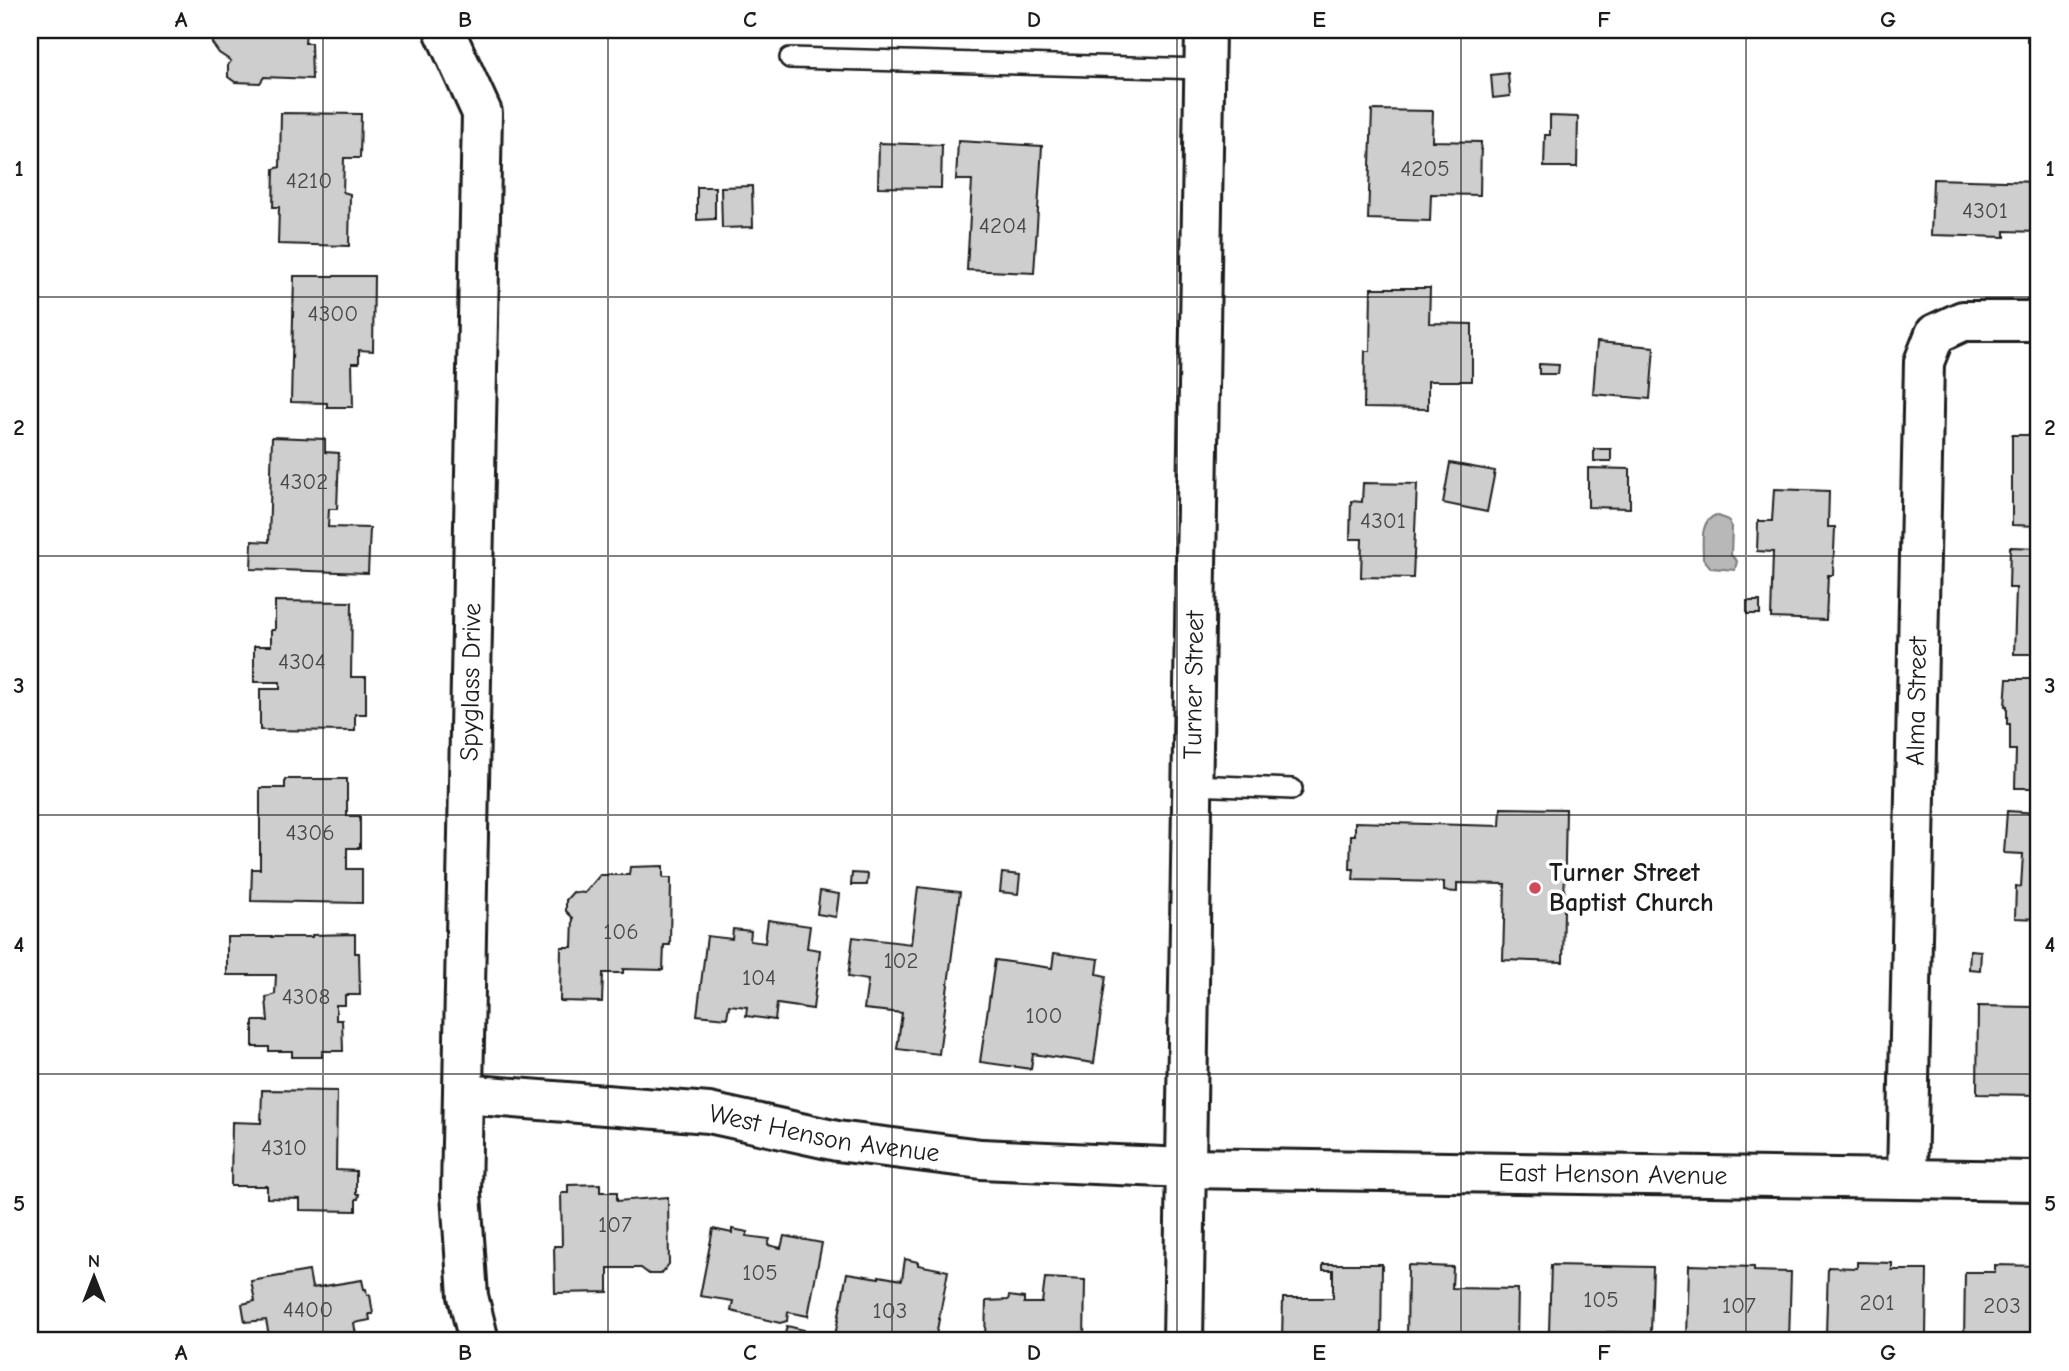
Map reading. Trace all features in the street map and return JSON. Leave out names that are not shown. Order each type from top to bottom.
[{"type":"street","name":"Spyglass Drive","points":[[444,30],[482,113],[461,1195],[468,1296],[479,1341]]},
{"type":"street","name":"Turner Street","points":[[1183,1341],[1206,30]]},
{"type":"street","name":"Alma Street","points":[[1907,1179],[1923,362],[1935,334],[1963,320],[2039,320]]},
{"type":"street","name":"West Henson Avenue","points":[[463,1094],[709,1113],[837,1142],[981,1159],[1186,1168]]},
{"type":"street","name":"East Henson Avenue","points":[[1186,1168],[2039,1181]]},
{"type":"lane","points":[[790,58],[1205,69]]},
{"type":"lane","points":[[1192,785],[1292,789]]},
{"type":"shaded area","points":[[1716,515],[1728,520],[1732,527],[1731,555],[1737,561],[1735,570],[1711,568],[1703,558],[1704,527]]},
{"type":"building","points":[[211,30],[306,30],[305,43],[311,43],[312,79],[264,77],[260,83],[235,82],[228,77],[228,65],[231,61],[219,53],[212,43]]},
{"type":"building","points":[[2027,30],[2039,30],[2039,42],[2027,42]]},
{"type":"building","points":[[1508,73],[1510,96],[1493,98],[1491,75]]},
{"type":"building","points":[[1372,110],[1433,111],[1432,141],[1481,142],[1480,195],[1431,194],[1430,221],[1368,219]]},
{"type":"building","points":[[281,113],[361,114],[360,158],[344,158],[343,192],[350,194],[349,246],[278,244],[279,207],[273,207],[274,169],[280,167]]},
{"type":"building","points":[[1550,116],[1578,117],[1577,167],[1544,167],[1545,135],[1550,135]]},
{"type":"building","points":[[958,141],[1042,146],[1034,273],[967,270],[972,180],[956,180]]},
{"type":"building","points":[[879,143],[942,145],[941,188],[878,187]]},
{"type":"building","points":[[1933,179],[2039,182],[2038,232],[2005,231],[2005,237],[1931,235]]},
{"type":"building","points":[[752,186],[753,227],[722,228],[721,187]]},
{"type":"building","points":[[697,187],[715,187],[715,219],[697,220]]},
{"type":"building","points":[[294,276],[374,276],[373,351],[359,350],[359,363],[352,363],[353,407],[291,402]]},
{"type":"building","points":[[1371,288],[1430,288],[1429,323],[1472,324],[1472,381],[1428,381],[1428,409],[1364,408],[1365,351],[1370,351]]},
{"type":"building","points":[[1597,342],[1654,347],[1650,399],[1593,394]]},
{"type":"building","points":[[1539,364],[1559,365],[1558,374],[1539,374]]},
{"type":"building","points":[[2012,435],[2039,435],[2039,526],[2012,525]]},
{"type":"building","points":[[272,437],[325,439],[325,452],[339,453],[337,509],[329,509],[328,527],[370,528],[368,573],[251,569],[252,541],[269,542]]},
{"type":"building","points":[[1594,449],[1611,449],[1611,461],[1594,461]]},
{"type":"building","points":[[1450,463],[1495,471],[1487,512],[1443,503]]},
{"type":"building","points":[[1588,468],[1630,469],[1630,508],[1588,507]]},
{"type":"building","points":[[1363,483],[1417,484],[1413,578],[1361,577],[1362,539],[1350,539],[1351,501],[1362,502]]},
{"type":"building","points":[[1774,489],[1829,491],[1828,527],[1835,527],[1833,575],[1828,575],[1826,620],[1771,618],[1773,552],[1757,551],[1758,521],[1772,521]]},
{"type":"building","points":[[2010,547],[2039,548],[2039,654],[2014,654],[2016,588],[2009,588]]},
{"type":"building","points":[[275,601],[352,602],[351,677],[366,677],[366,714],[355,714],[355,731],[260,730],[260,689],[280,689],[280,682],[254,682],[254,646],[271,646],[271,630],[275,630]]},
{"type":"building","points":[[1747,601],[1760,601],[1760,614],[1747,614]]},
{"type":"building","points":[[2007,679],[2039,679],[2039,788],[2015,788],[2016,750],[2010,750],[2010,724],[2007,724],[2005,706]]},
{"type":"building","points":[[285,779],[347,779],[347,816],[360,816],[360,848],[347,848],[347,869],[362,869],[362,903],[251,901],[252,869],[260,869],[260,788],[285,788]]},
{"type":"building","name":"Turner Street Baptist Church","points":[[1501,808],[1566,809],[1563,962],[1503,960],[1505,884],[1457,883],[1457,892],[1444,891],[1444,882],[1353,880],[1354,869],[1350,869],[1351,835],[1355,835],[1355,822],[1500,826]]},
{"type":"building","points":[[2007,811],[2039,813],[2039,919],[2015,918],[2016,886],[2021,887],[2023,854],[2004,853]]},
{"type":"building","points":[[663,866],[663,878],[671,878],[670,945],[664,945],[663,970],[623,969],[623,973],[603,973],[602,1002],[560,1001],[561,947],[572,947],[573,918],[566,911],[566,900],[573,892],[585,893],[600,875],[629,875],[630,867]]},
{"type":"building","points":[[852,873],[868,874],[867,885],[851,885]]},
{"type":"building","points":[[1002,873],[1020,875],[1018,894],[1000,892]]},
{"type":"building","points":[[918,887],[960,892],[939,1054],[897,1049],[902,1013],[864,1009],[868,980],[848,977],[853,937],[911,944]]},
{"type":"building","points":[[820,891],[839,894],[836,917],[817,914]]},
{"type":"building","points":[[768,920],[810,926],[807,948],[820,950],[813,1009],[777,1004],[775,1020],[746,1016],[747,1007],[729,1005],[727,1018],[697,1015],[707,936],[732,939],[733,929],[751,931],[750,941],[765,943]]},
{"type":"building","points":[[355,934],[355,953],[359,953],[360,995],[345,995],[345,1005],[336,1005],[336,1020],[342,1020],[343,1051],[322,1051],[322,1057],[292,1057],[292,1051],[269,1051],[269,1047],[253,1047],[253,1021],[268,1021],[266,998],[275,994],[276,975],[227,975],[227,937]]},
{"type":"building","points":[[1970,950],[1981,951],[1980,970],[1969,969]]},
{"type":"building","points":[[1054,953],[1099,959],[1097,974],[1106,976],[1094,1063],[1033,1054],[1031,1069],[980,1062],[995,960],[1052,968]]},
{"type":"building","points":[[1978,1006],[2034,1007],[2034,1016],[2039,1016],[2039,1095],[1977,1094]]},
{"type":"building","points":[[262,1090],[337,1091],[336,1170],[356,1171],[356,1194],[359,1194],[356,1211],[300,1210],[300,1199],[267,1198],[267,1186],[231,1186],[232,1122],[261,1123]]},
{"type":"building","points":[[600,1184],[600,1192],[617,1192],[617,1201],[668,1197],[669,1264],[661,1274],[649,1274],[641,1268],[608,1268],[608,1292],[555,1293],[554,1246],[562,1246],[561,1193],[568,1193],[568,1185]]},
{"type":"building","points":[[713,1229],[732,1233],[732,1229],[748,1232],[746,1236],[770,1239],[768,1245],[781,1248],[784,1236],[822,1243],[808,1316],[788,1312],[787,1321],[780,1323],[731,1311],[733,1301],[700,1296]]},
{"type":"building","points":[[905,1259],[918,1262],[918,1265],[948,1271],[935,1341],[834,1341],[847,1273],[902,1280]]},
{"type":"building","points":[[1857,1262],[1892,1263],[1892,1270],[1927,1270],[1926,1336],[1826,1334],[1828,1267],[1857,1268]]},
{"type":"building","points":[[1323,1264],[1382,1264],[1381,1341],[1282,1341],[1283,1298],[1333,1298],[1333,1270],[1323,1270]]},
{"type":"building","points":[[1408,1265],[1453,1267],[1452,1288],[1518,1289],[1517,1341],[1407,1341]]},
{"type":"building","points":[[1551,1265],[1653,1267],[1651,1333],[1607,1332],[1607,1341],[1582,1341],[1583,1332],[1549,1331]]},
{"type":"building","points":[[1689,1265],[1754,1267],[1754,1271],[1791,1272],[1789,1340],[1746,1338],[1746,1341],[1719,1341],[1687,1338]]},
{"type":"building","points":[[1995,1265],[2039,1266],[2039,1338],[2028,1338],[2028,1341],[1964,1341],[1965,1272],[1995,1272]]},
{"type":"building","points":[[309,1271],[312,1288],[362,1280],[367,1295],[370,1295],[373,1314],[369,1314],[370,1320],[354,1323],[357,1341],[270,1341],[266,1320],[245,1322],[242,1304],[255,1301],[251,1281]]},
{"type":"building","points":[[1045,1278],[1085,1280],[1084,1341],[985,1341],[986,1301],[1008,1300],[1009,1296],[1024,1298],[1024,1303],[1042,1303]]},
{"type":"building","points":[[787,1326],[804,1330],[802,1341],[783,1341]]},
{"type":"place","name":"Turner Street Baptist Church","points":[[1535,888]]}]
